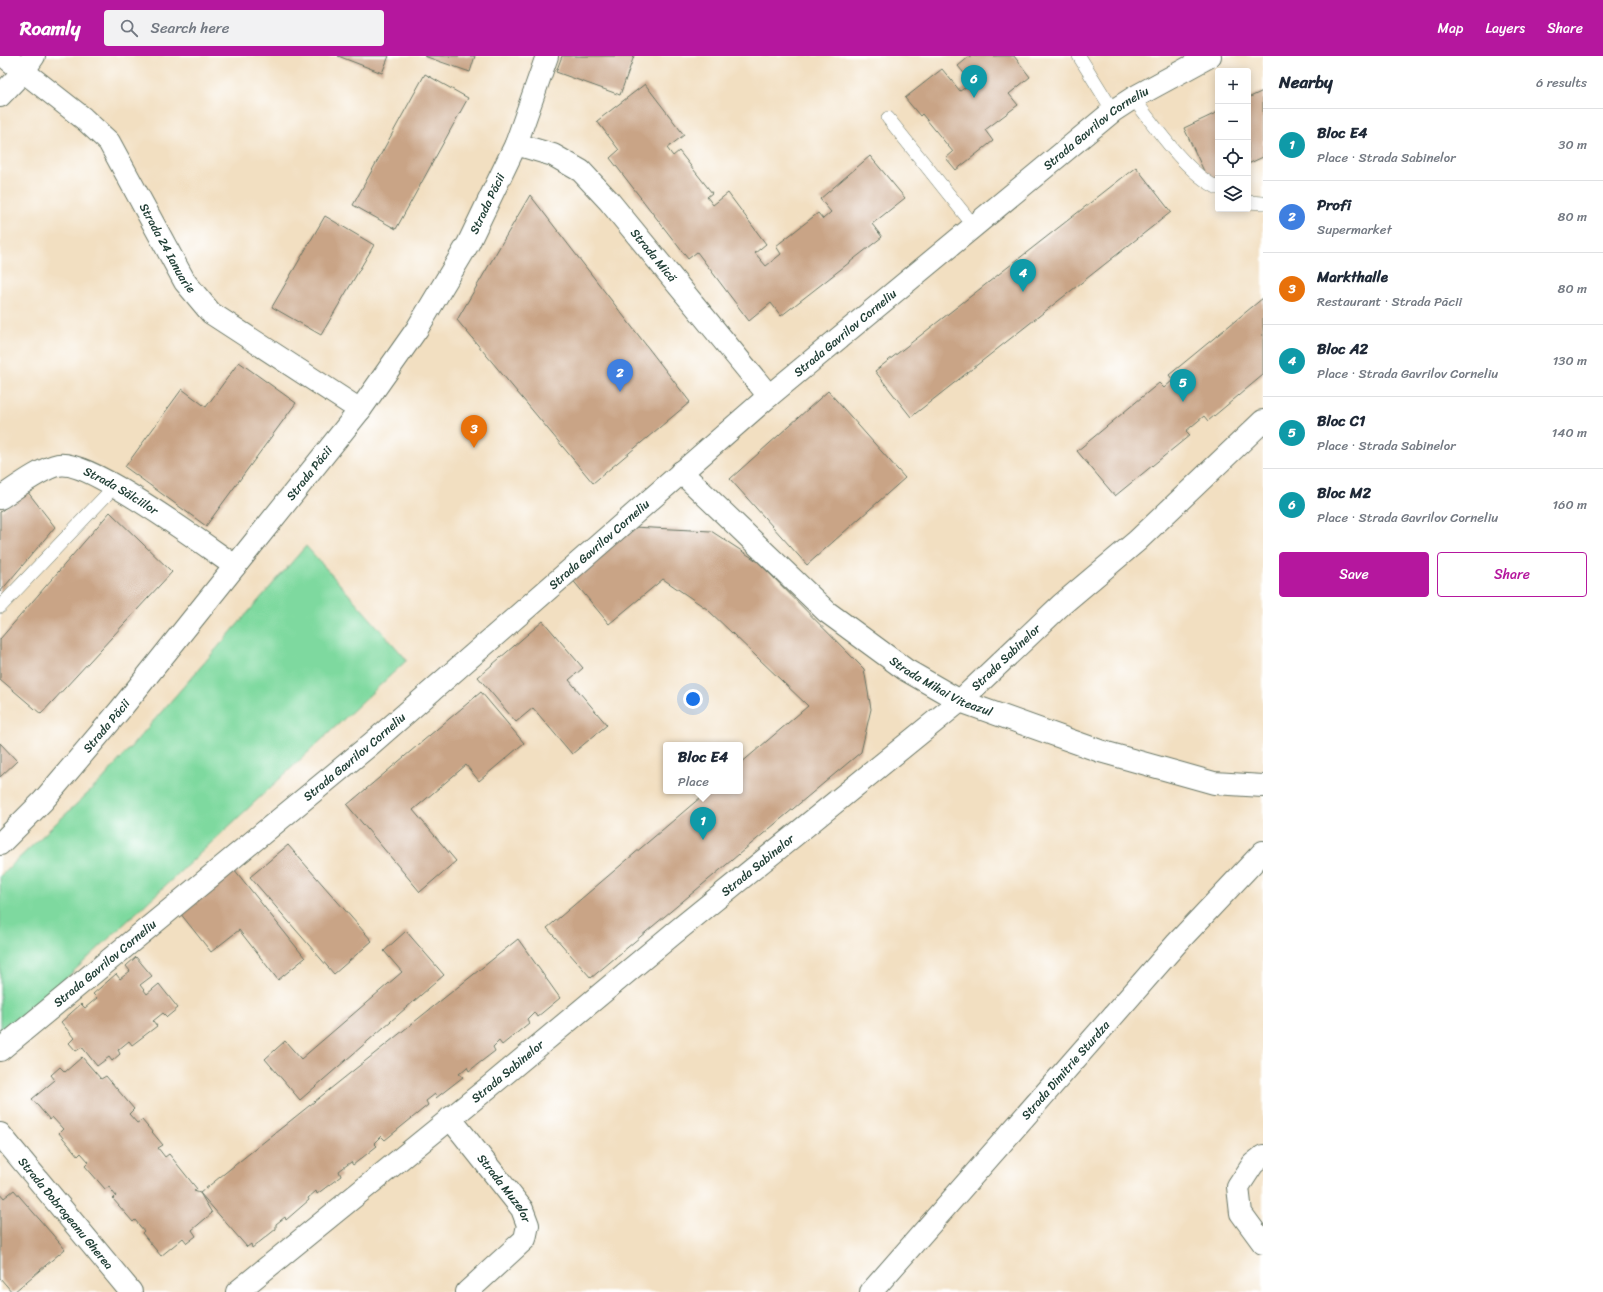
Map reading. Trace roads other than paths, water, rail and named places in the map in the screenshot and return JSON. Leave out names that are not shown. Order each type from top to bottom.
[{"type":"street","name":"Strada 24 Ianuarie","points":[[4,56],[29,64],[109,142],[185,282],[211,313],[360,410]]},
{"type":"street","name":"Strada Păcii","points":[[0,844],[43,801],[120,710],[360,410],[417,330],[468,244],[516,144],[547,56]]},
{"type":"street","name":"Strada Gavrilov Corneliu","points":[[0,1050],[371,744],[769,396],[974,226],[1132,98],[1210,56]]},
{"type":"street","points":[[0,96],[29,64]]},
{"type":"street","name":"Strada Mică","points":[[516,144],[553,155],[581,171],[609,201],[769,396]]},
{"type":"street","name":"Strada Sabinelor","points":[[237,1292],[679,929],[960,701],[1061,605],[1137,541],[1263,421]]},
{"type":"street","name":"Strada Sălciilor","points":[[0,498],[30,478],[58,464],[80,468],[115,486],[235,566]]},
{"type":"street","name":"Strada Mihai Viteazul","points":[[681,472],[828,612],[906,670],[960,701],[1100,751],[1206,781],[1214,783],[1263,786]]},
{"type":"street","name":"Strada Dimitrie Sturdza","points":[[871,1292],[1176,943],[1263,852]]},
{"type":"street","name":"Strada Muzelor","points":[[450,1118],[522,1209],[528,1225],[525,1239],[467,1292]]},
{"type":"street","name":"Strada Dobrogeanu Gherea","points":[[0,1134],[132,1292]]},
{"type":"street","points":[[1263,1156],[1253,1164],[1238,1187],[1241,1213],[1263,1243]]},
{"type":"lane","points":[[1078,56],[1113,112]]},
{"type":"lane","points":[[1132,98],[1180,158],[1209,184],[1215,187]]},
{"type":"lane","points":[[888,118],[974,226]]},
{"type":"lane","points":[[1251,202],[1263,203]]},
{"type":"lane","points":[[0,607],[115,486]]},
{"type":"place","name":"Bloc M2","points":[[974,98]]},
{"type":"place","name":"Bloc A2","points":[[1023,292]]},
{"type":"place","name":"Profi","points":[[620,392]]},
{"type":"place","name":"Bloc C1","points":[[1183,402]]},
{"type":"place","name":"Markthalle","points":[[474,448]]},
{"type":"place","name":"Bloc E4","points":[[703,840]]}]
